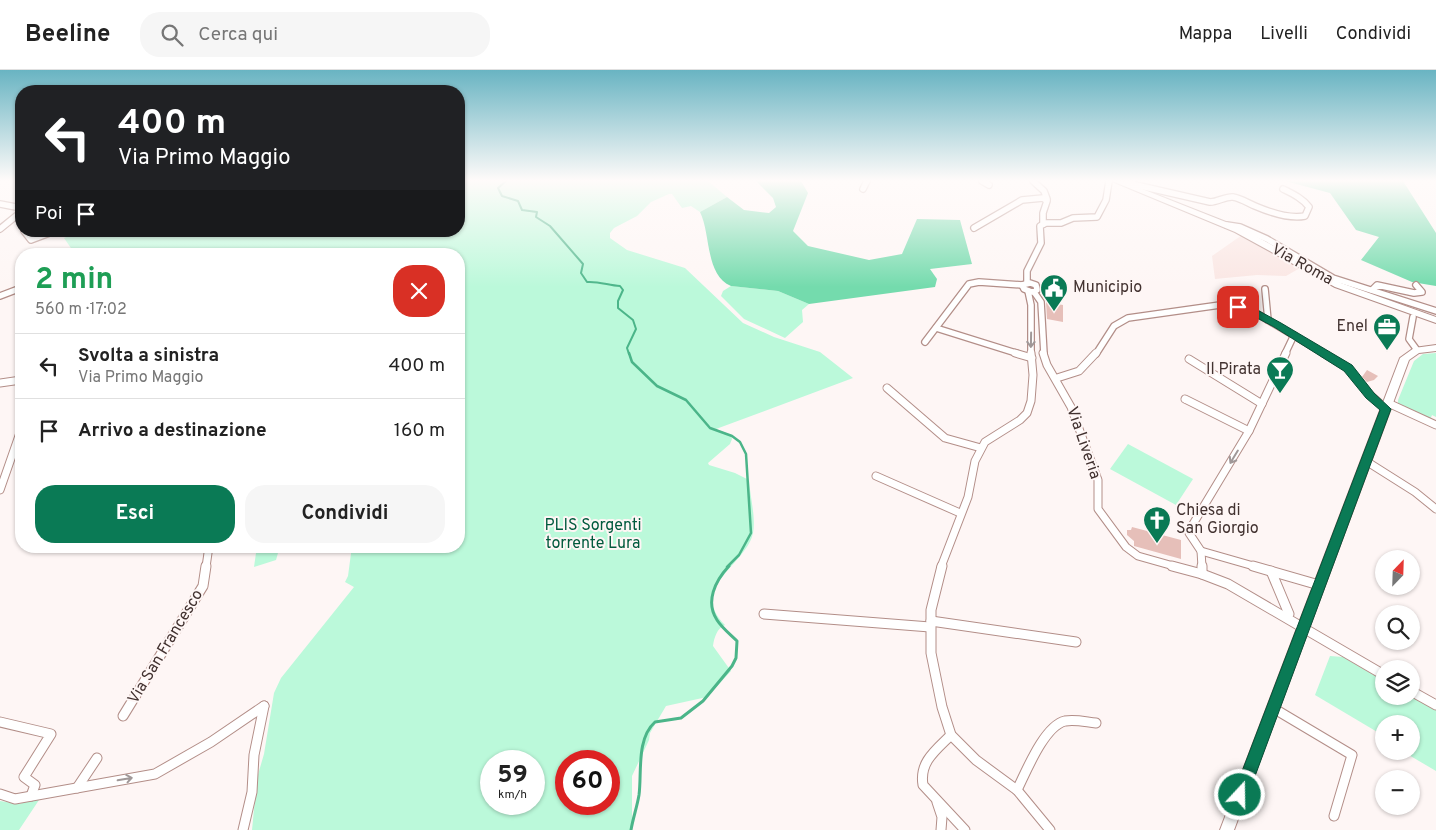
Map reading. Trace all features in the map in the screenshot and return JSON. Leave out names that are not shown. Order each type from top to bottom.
[{"type":"main road","name":"Via Roma","points":[[1203,216],[1254,238],[1324,278],[1436,320]]},
{"type":"main road","points":[[1227,830],[1406,358],[1417,350],[1436,348]]},
{"type":"street","points":[[974,228],[994,216]]},
{"type":"street","points":[[1031,292],[1024,290],[1027,271],[1041,243],[1039,229],[1044,216]]},
{"type":"street","points":[[1042,224],[1061,223],[1073,218],[1098,216]]},
{"type":"street","points":[[0,230],[3,224]]},
{"type":"street","points":[[1227,226],[1237,226],[1250,230],[1331,277],[1436,311]]},
{"type":"street","points":[[925,342],[969,284],[979,282],[1025,284],[1037,287],[1031,292]]},
{"type":"street","points":[[1372,290],[1377,285],[1414,293],[1422,292],[1416,285]]},
{"type":"street","points":[[1265,289],[1268,320]]},
{"type":"street","points":[[0,296],[15,290]]},
{"type":"street","points":[[1031,292],[1030,345],[1033,376],[1031,401],[1027,412],[1020,420],[994,435],[981,448],[973,468],[968,497],[960,513],[930,610],[931,653],[951,735],[976,760],[1017,790],[1050,830]]},
{"type":"street","name":"Via Liveria","points":[[1031,292],[1041,302],[1042,349],[1047,365],[1057,378],[1071,407],[1098,480],[1098,509],[1126,546],[1138,556],[1202,574],[1228,584],[1375,670]]},
{"type":"street","points":[[1057,378],[1079,371],[1095,354],[1114,326],[1128,318],[1227,304],[1249,309],[1348,368],[1370,395],[1387,406],[1436,425]]},
{"type":"street","points":[[1419,305],[1436,305]]},
{"type":"street","points":[[1414,317],[1409,339],[1417,350]]},
{"type":"street","points":[[936,328],[1032,358]]},
{"type":"street","points":[[1202,574],[1201,551],[1189,533],[1190,529],[1249,431],[1294,335]]},
{"type":"street","points":[[1189,359],[1262,404]]},
{"type":"street","points":[[0,383],[15,381]]},
{"type":"street","points":[[887,388],[945,438],[981,448]]},
{"type":"street","points":[[1186,398],[1249,431]]},
{"type":"street","points":[[0,490],[15,447]]},
{"type":"street","points":[[1366,461],[1415,492],[1436,509]]},
{"type":"street","points":[[876,476],[960,513]]},
{"type":"street","points":[[1201,551],[1319,585]]},
{"type":"street","name":"Via San Francesco","points":[[123,716],[204,586],[208,553]]},
{"type":"street","points":[[1271,571],[1289,614]]},
{"type":"street","points":[[764,614],[930,624],[1076,642]]},
{"type":"street","points":[[1420,696],[1436,705]]},
{"type":"street","points":[[0,794],[15,799],[155,774],[211,742],[264,706],[254,755],[252,792],[243,830]]},
{"type":"street","points":[[1273,708],[1352,755],[1334,816]]},
{"type":"street","points":[[1017,790],[1037,753],[1055,727],[1062,722],[1072,721],[1096,723]]},
{"type":"street","points":[[0,722],[51,734],[24,777],[35,785],[31,796]]},
{"type":"street","points":[[951,735],[926,760],[921,770],[921,777],[923,785],[965,830]]},
{"type":"street","points":[[77,788],[98,758]]},
{"type":"street","points":[[936,799],[942,817],[941,830]]},
{"type":"shaded area","points":[[1242,235],[1300,268],[1286,276],[1257,275],[1215,279],[1212,256]]},
{"type":"green space","name":"PLIS Sorgenti torrente Lura","points":[[465,216],[636,216],[614,228],[610,233],[610,238],[627,250],[685,268],[743,323],[774,337],[820,352],[853,378],[716,429],[731,435],[732,439],[730,444],[708,463],[749,480],[754,521],[753,533],[749,544],[722,577],[712,599],[715,612],[725,625],[718,631],[713,646],[731,671],[707,697],[666,706],[650,733],[649,740],[632,776],[632,830],[252,830],[257,778],[264,754],[274,693],[281,678],[354,587],[345,582],[348,576],[351,553],[465,553],[465,248],[71,248],[64,238],[465,237]]},
{"type":"green space","points":[[701,216],[799,216],[793,231],[808,246],[869,260],[902,254],[917,219],[960,220],[972,264],[930,269],[937,279],[935,287],[809,304],[778,291],[731,286],[723,281],[713,264]]},
{"type":"green space","points":[[1346,216],[1426,216],[1436,233],[1436,286],[1412,282],[1361,260],[1379,237],[1356,230]]},
{"type":"green space","points":[[731,286],[778,291],[809,304],[802,310],[803,322],[785,338],[744,319],[721,296],[723,291]]},
{"type":"green space","points":[[1436,353],[1436,417],[1432,415],[1430,420],[1398,404],[1398,400],[1414,361],[1423,354]]},
{"type":"green space","points":[[1128,444],[1193,479],[1176,505],[1110,469]]},
{"type":"green space","points":[[256,553],[278,553],[276,560],[254,567]]},
{"type":"green space","points":[[1330,656],[1343,657],[1375,676],[1375,705],[1420,705],[1420,701],[1436,710],[1436,771],[1417,760],[1420,760],[1420,715],[1375,715],[1375,731],[1315,695]]},
{"type":"green space","points":[[41,797],[19,830],[0,830],[0,801],[19,804]]},
{"type":"building","name":"Municipio","points":[[1046,302],[1063,305],[1063,322],[1047,319]]},
{"type":"building","points":[[1367,370],[1378,376],[1374,380],[1367,382],[1362,377]]},
{"type":"building","name":"Chiesa di San Giorgio","points":[[1132,527],[1181,540],[1181,559],[1134,546],[1134,541],[1127,535],[1127,530],[1131,530]]},
{"type":"waterway","points":[[536,216],[550,226],[583,264],[581,273],[587,282],[620,286],[623,290],[618,301],[618,308],[633,320],[636,329],[627,348],[629,354]]},
{"type":"waterway","points":[[629,353],[632,362],[657,386],[686,400],[710,428],[732,436],[740,442],[746,454],[751,533],[739,555],[727,567]]},
{"type":"waterway","points":[[631,830],[639,795],[642,747],[649,729],[655,722],[681,718],[703,701],[732,666],[736,658],[737,641],[719,623],[713,613],[712,606],[713,592],[729,566]]},
{"type":"place","name":"Municipio","points":[[1054,312]]},
{"type":"place","name":"Enel","points":[[1387,351]]},
{"type":"place","name":"Il Pirata","points":[[1280,394]]},
{"type":"place","name":"Chiesa di San Giorgio","points":[[1157,544]]},
{"type":"route","points":[[1238,307],[1249,309],[1278,325],[1348,368],[1370,395],[1386,409],[1240,795]]}]
